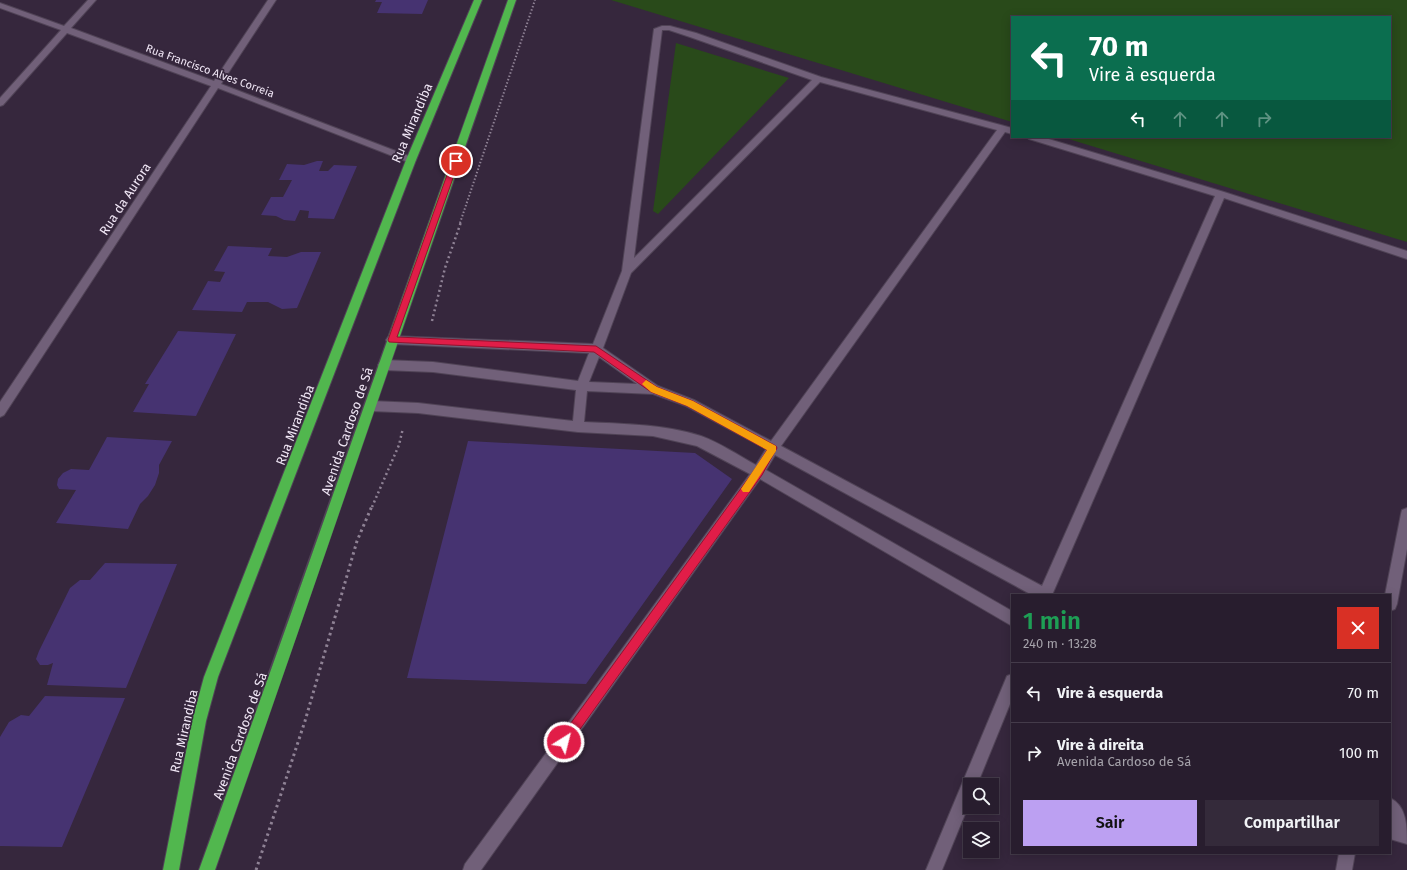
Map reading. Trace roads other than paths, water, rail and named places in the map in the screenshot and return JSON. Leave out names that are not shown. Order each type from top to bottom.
[{"type":"highway","name":"Rua Mirandiba","points":[[170,870],[199,721],[211,678],[411,160],[478,0]]},
{"type":"highway","name":"Avenida Cardoso de Sá","points":[[207,870],[371,406],[392,340],[512,0]]},
{"type":"street","points":[[0,103],[92,0]]},
{"type":"street","name":"Rua da Aurora","points":[[0,412],[272,0]]},
{"type":"street","name":"Rua Francisco Alves Correia","points":[[0,5],[217,85],[411,160]]},
{"type":"street","points":[[471,870],[758,472],[773,448],[1007,129],[818,79],[670,28],[658,29],[627,271],[582,386],[578,427]]},
{"type":"street","points":[[627,271],[818,79]]},
{"type":"street","points":[[1035,138],[1220,194],[1407,255]]},
{"type":"street","points":[[1045,594],[1220,194]]},
{"type":"street","points":[[392,340],[596,349],[654,389],[690,403],[1043,594]]},
{"type":"street","points":[[384,365],[432,367],[582,386],[654,389]]},
{"type":"street","points":[[371,406],[409,408],[578,427],[652,431],[683,437],[714,448],[758,472],[1011,617]]},
{"type":"street","points":[[1391,599],[1407,514]]},
{"type":"street","points":[[934,870],[1011,683]]},
{"type":"street","points":[[1391,808],[1407,832]]},
{"type":"street","points":[[1391,831],[1407,836]]},
{"type":"street","points":[[1344,870],[1347,854]]}]
